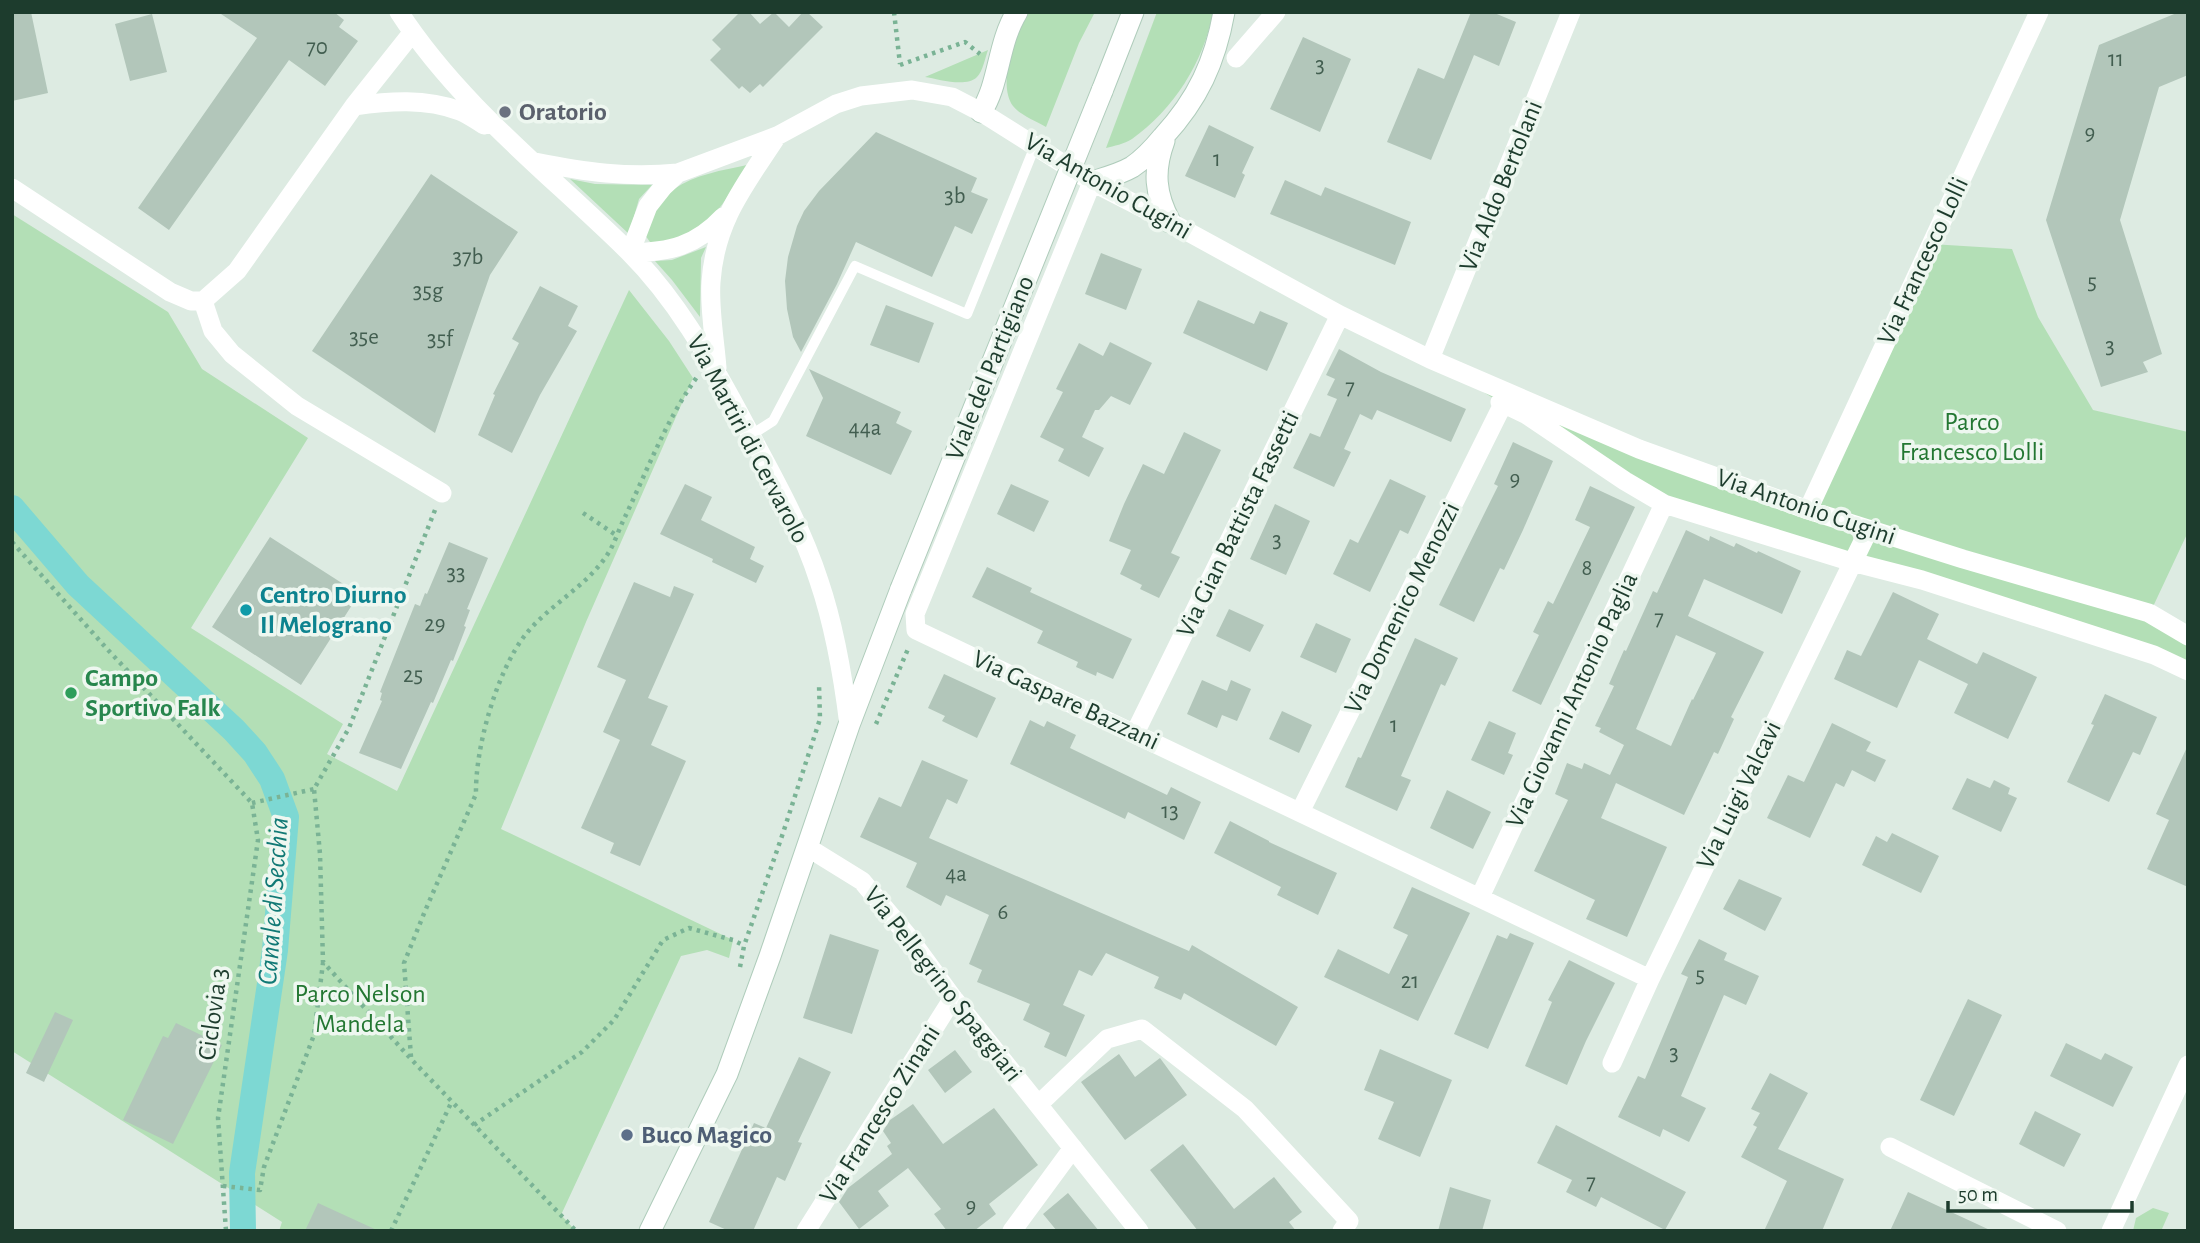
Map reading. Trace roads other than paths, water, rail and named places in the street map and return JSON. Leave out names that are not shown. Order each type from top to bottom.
[{"type":"main road","points":[[981,112],[991,93],[1005,37],[1017,12]]},
{"type":"main road","name":"Viale del Partigiano","points":[[849,726],[901,589],[1133,12]]},
{"type":"main road","points":[[1091,183],[1130,168],[1145,157],[1167,133],[1202,85],[1211,65],[1224,12]]},
{"type":"main road","points":[[1167,133],[1158,155],[1156,173],[1159,196],[1170,222]]},
{"type":"main road","name":"Via Martiri di Cervarolo","points":[[650,1231],[727,1074],[849,726]]},
{"type":"street","name":"Via Martiri di Cervarolo","points":[[399,12],[447,78],[502,134],[630,253],[670,299],[696,336],[707,378],[751,435],[784,497],[819,579],[841,660],[849,726]]},
{"type":"street","points":[[1236,58],[1276,12]]},
{"type":"street","name":"Via Aldo Bertolani","points":[[1430,359],[1571,12]]},
{"type":"street","name":"Via Francesco Lolli","points":[[1808,510],[2039,12]]},
{"type":"street","points":[[12,188],[170,292],[191,301],[203,301],[237,271],[354,106],[412,33]]},
{"type":"street","name":"Via Antonio Cugini","points":[[535,162],[612,175],[678,173],[777,136],[836,104],[861,96],[903,91],[932,92],[952,97],[981,112],[1091,183],[1170,222],[1340,315],[1430,359],[1639,449],[1808,510],[2149,613],[2188,638],[2179,666],[2154,655],[1934,584],[1852,562],[1664,504],[1527,415],[1503,404],[1430,359]]},
{"type":"street","points":[[354,106],[394,100],[426,103],[460,111],[502,134]]},
{"type":"street","name":"Via Antonio Cugini","points":[[678,173],[649,206],[630,253],[653,253],[687,244],[712,228],[728,211],[777,136]]},
{"type":"street","name":"Via Gaspare Bazzani","points":[[1091,183],[915,614],[916,629],[1650,979]]},
{"type":"street","name":"Via Antonio Cugini","points":[[707,378],[710,284],[715,247],[728,211]]},
{"type":"street","points":[[203,301],[213,331],[232,354],[297,406],[442,493]]},
{"type":"street","name":"Via Gian Battista Fassetti","points":[[1135,733],[1340,315]]},
{"type":"street","name":"Via Domenico Menozzi","points":[[1300,812],[1503,404]]},
{"type":"street","name":"Via Giovanni Antonio Paglia","points":[[1480,897],[1664,504]]},
{"type":"street","name":"Via Luigi Valcavi","points":[[1612,1063],[1650,979],[1869,529]]},
{"type":"street","name":"Via Pellegrino Spaggiari","points":[[807,847],[862,881],[1139,1231]]},
{"type":"street","name":"Via Francesco Zinani","points":[[806,1231],[953,998]]},
{"type":"street","name":"Via Pellegrino Spaggiari","points":[[1039,1104],[1107,1039],[1142,1029],[1245,1109],[1349,1221],[1342,1231]]},
{"type":"street","points":[[2111,1231],[2188,1065]]},
{"type":"street","points":[[1890,1147],[2057,1231]]},
{"type":"street","points":[[1012,1231],[1073,1148]]},
{"type":"lane","points":[[751,435],[773,421],[855,266],[967,314],[1035,146]]},
{"type":"waterway","name":"Canale di Secchia","points":[[12,508],[78,585],[234,730],[255,753],[272,779],[286,817],[275,950],[242,1173],[243,1231]]},
{"type":"place","name":"Oratorio","points":[[505,112]]},
{"type":"place","name":"Centro Diurno Il Melograno","points":[[246,610]]},
{"type":"place","name":"Campo Sportivo Falk","points":[[71,693]]},
{"type":"place","name":"Buco Magico","points":[[627,1135]]},
{"type":"park label","name":"Parco Francesco Lolli","points":[[1972,436]]},
{"type":"park label","name":"Parco Nelson Mandela","points":[[360,1009]]}]
